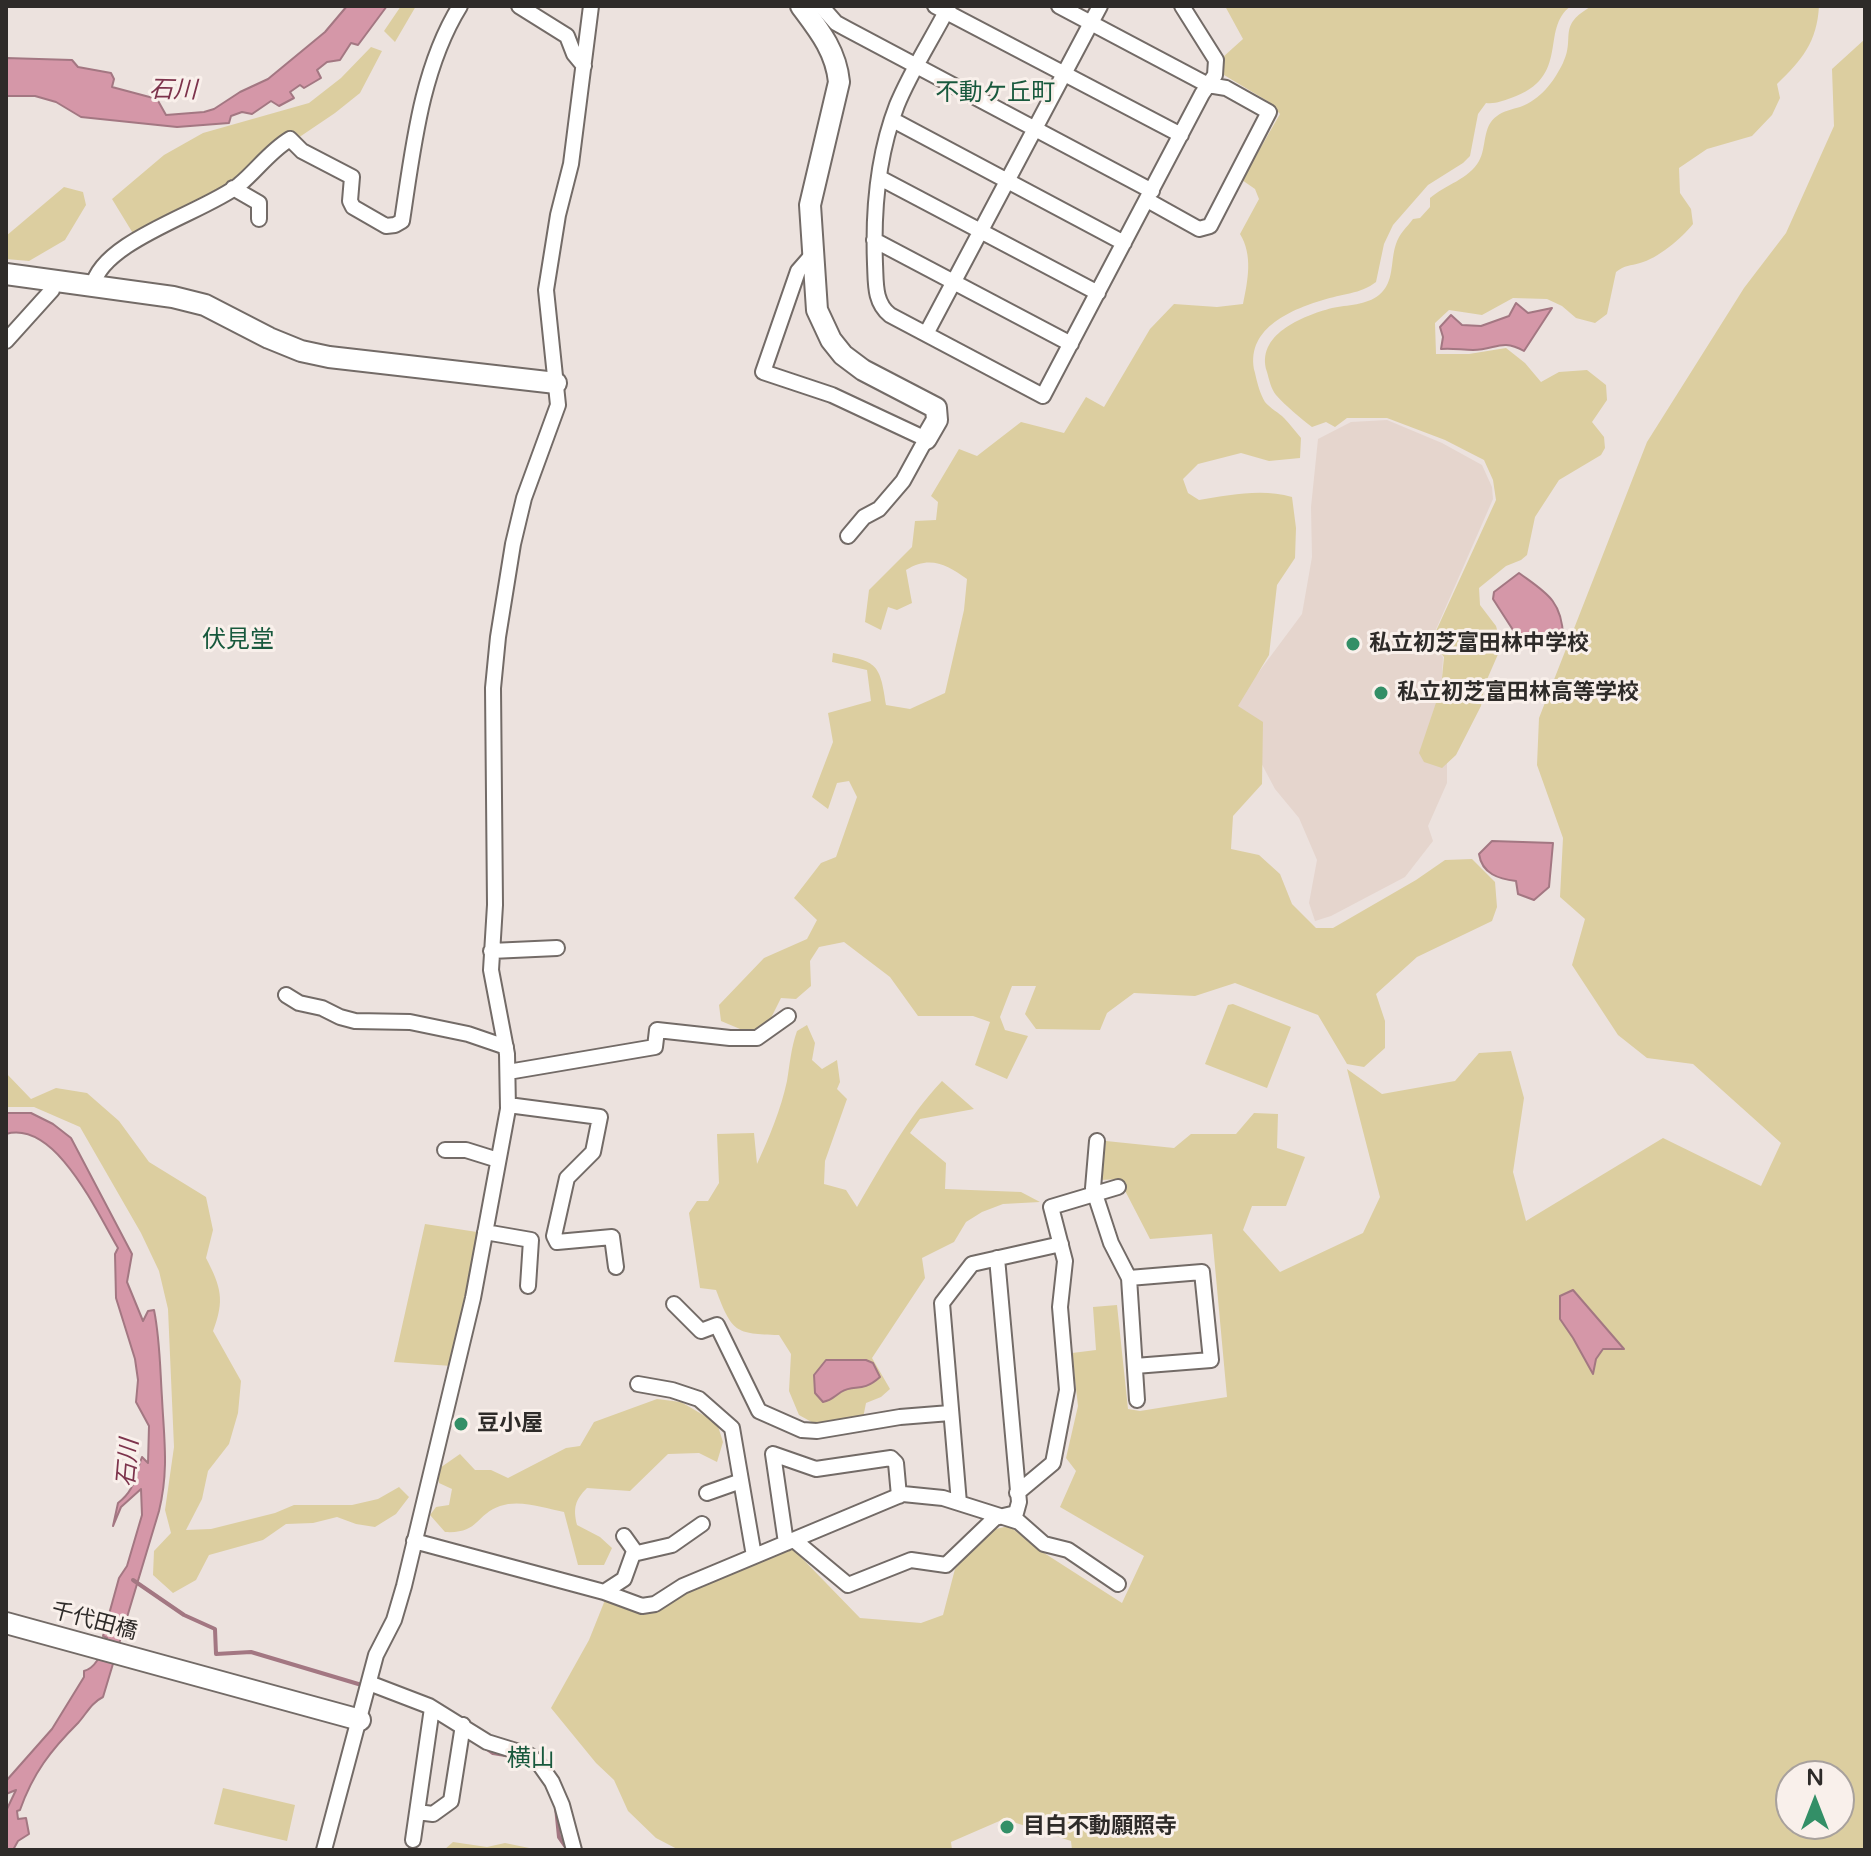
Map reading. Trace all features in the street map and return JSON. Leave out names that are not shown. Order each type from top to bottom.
[{"type":"street","points":[[93,286],[99,269],[128,244],[233,188],[277,147],[290,139],[302,151],[352,177],[350,201],[353,207],[386,226],[402,221],[427,88],[442,38],[460,6]]},
{"type":"street","points":[[519,6],[567,36],[574,54],[584,66]]},
{"type":"street","points":[[324,1850],[376,1655],[394,1620],[456,1371],[508,1105],[506,1047],[491,970],[495,905],[493,688],[498,637],[520,513],[556,413],[556,383],[546,290],[558,215],[571,164],[591,6]]},
{"type":"street","points":[[801,6],[830,47],[837,64],[839,82],[810,205],[817,310],[831,340],[843,355],[863,370],[936,408],[937,420],[903,481],[879,509],[864,517],[848,536]]},
{"type":"street","points":[[821,6],[836,23],[1036,127],[1199,229],[1210,226],[1269,112],[1226,88],[1208,85],[1059,6]]},
{"type":"street","points":[[926,334],[1100,6]]},
{"type":"street","points":[[1181,135],[944,8],[893,120],[880,178],[875,204],[874,240],[879,303],[890,315],[1043,396],[1215,75],[1216,60],[1182,6]]},
{"type":"street","points":[[893,120],[1124,243]]},
{"type":"street","points":[[880,178],[1098,293]]},
{"type":"street","points":[[233,188],[259,203],[259,219]]},
{"type":"street","points":[[874,240],[1071,344]]},
{"type":"street","points":[[812,255],[798,271],[763,372],[832,395],[926,439]]},
{"type":"street","points":[[6,274],[173,297],[205,305],[269,338],[301,351],[329,357],[556,383]]},
{"type":"street","points":[[6,341],[52,290],[53,280]]},
{"type":"street","points":[[491,951],[557,948]]},
{"type":"street","points":[[286,995],[299,1003],[355,1021],[410,1022],[455,1031],[506,1047]]},
{"type":"street","points":[[508,1072],[655,1047],[657,1030],[757,1038],[788,1016]]},
{"type":"street","points":[[508,1105],[600,1117],[593,1152],[567,1178],[554,1236],[557,1242],[612,1237],[616,1267]]},
{"type":"street","points":[[1097,1141],[1093,1188],[1111,1243],[1129,1278],[1137,1400]]},
{"type":"street","points":[[445,1150],[466,1150],[498,1160]]},
{"type":"street","points":[[1017,1493],[1053,1463],[1067,1390],[1060,1307],[1065,1261],[1051,1207],[1118,1187]]},
{"type":"street","points":[[485,1232],[531,1240],[528,1286]]},
{"type":"street","points":[[959,1503],[942,1303],[972,1264],[1061,1244]]},
{"type":"street","points":[[899,1496],[896,1463],[891,1458],[816,1469],[773,1454],[790,1541],[848,1585],[911,1560],[946,1565],[995,1518],[1016,1513],[1019,1502],[997,1258]]},
{"type":"street","points":[[1129,1278],[1202,1272],[1211,1360],[1135,1366]]},
{"type":"street","points":[[674,1304],[701,1331],[717,1325],[759,1411],[802,1430],[817,1431],[900,1417],[950,1413]]},
{"type":"street","points":[[638,1384],[699,1399],[732,1428],[754,1556]]},
{"type":"street","points":[[707,1493],[741,1481]]},
{"type":"street","points":[[414,1541],[604,1592],[642,1606],[655,1604],[683,1586],[903,1494],[943,1498],[1019,1522],[1044,1544],[1068,1550],[1118,1584]]},
{"type":"street","points":[[633,1554],[672,1545],[702,1524]]},
{"type":"street","points":[[604,1592],[624,1579],[633,1554],[634,1550],[624,1536]]},
{"type":"street","name":"千代田橋","points":[[6,1623],[360,1720]]},
{"type":"street","points":[[369,1683],[432,1708],[487,1742],[529,1755],[540,1765],[562,1805],[574,1850]]},
{"type":"street","points":[[413,1840],[432,1708]]},
{"type":"street","points":[[417,1812],[433,1814],[451,1801],[463,1725]]},
{"type":"shaded area","points":[[347,6],[387,6],[358,45],[351,43],[340,60],[327,62],[317,70],[321,78],[290,92],[294,98],[279,106],[271,101],[252,114],[242,112],[231,116],[229,123],[177,127],[81,117],[56,102],[35,96],[6,96],[6,58],[72,60],[78,67],[111,73],[114,79],[112,87],[157,99],[166,115],[204,112],[268,79],[325,32]]},
{"type":"shaded area","points":[[401,6],[416,6],[395,42],[384,31]]},
{"type":"shaded area","points":[[1225,6],[1571,6],[1557,27],[1552,53],[1542,78],[1530,89],[1511,98],[1486,103],[1478,114],[1470,156],[1428,185],[1393,225],[1384,244],[1376,282],[1284,316],[1272,324],[1256,345],[1253,358],[1259,388],[1265,402],[1301,438],[1300,458],[1269,461],[1241,453],[1198,464],[1183,479],[1188,493],[1199,500],[1257,493],[1292,497],[1296,528],[1295,558],[1277,585],[1269,655],[1238,706],[1263,722],[1262,784],[1233,816],[1231,849],[1259,855],[1280,874],[1292,904],[1316,928],[1333,928],[1445,860],[1472,859],[1495,882],[1497,907],[1492,921],[1417,957],[1376,994],[1385,1021],[1385,1048],[1364,1067],[1347,1064],[1318,1015],[1235,983],[1195,996],[1134,993],[1107,1013],[1100,1030],[1036,1029],[1025,1014],[1036,986],[1012,986],[1000,1017],[1005,1030],[1028,1036],[1007,1079],[975,1065],[990,1022],[973,1016],[918,1016],[890,977],[844,942],[819,947],[810,961],[811,986],[796,999],[781,998],[769,1022],[752,1034],[721,1021],[719,1005],[764,958],[807,939],[817,920],[794,898],[821,863],[836,857],[857,797],[849,781],[837,783],[828,809],[812,797],[833,742],[828,713],[871,701],[867,670],[832,662],[833,653],[873,666],[881,679],[886,705],[910,709],[945,693],[964,610],[967,579],[938,564],[915,566],[906,570],[912,603],[897,610],[888,607],[881,630],[865,622],[869,590],[912,547],[915,521],[936,520],[938,502],[931,496],[959,449],[977,456],[1021,422],[1064,433],[1086,397],[1104,407],[1150,329],[1174,304],[1217,307],[1243,304],[1248,259],[1240,234],[1259,199],[1255,189],[1242,180],[1280,114],[1269,102],[1224,75],[1223,57],[1243,39]]},
{"type":"shaded area","points":[[1592,6],[1819,6],[1815,30],[1807,50],[1777,84],[1780,98],[1772,115],[1752,136],[1707,149],[1679,168],[1680,193],[1691,209],[1693,224],[1661,253],[1616,272],[1607,314],[1595,323],[1576,318],[1547,299],[1513,298],[1482,315],[1449,310],[1435,323],[1436,354],[1469,354],[1506,348],[1525,363],[1541,382],[1559,372],[1587,370],[1606,385],[1607,400],[1592,422],[1604,437],[1605,448],[1601,455],[1559,480],[1535,517],[1527,555],[1506,566],[1479,588],[1480,605],[1496,626],[1499,652],[1485,684],[1481,706],[1456,755],[1442,768],[1424,762],[1419,753],[1441,688],[1444,657],[1431,642],[1496,500],[1493,480],[1484,460],[1445,440],[1387,418],[1347,418],[1335,427],[1326,422],[1312,427],[1274,393],[1265,359],[1274,338],[1295,322],[1332,308],[1369,301],[1384,290],[1401,234],[1413,219],[1420,218],[1430,207],[1430,198],[1475,167],[1492,120],[1527,104],[1546,90],[1567,54],[1570,26]]},
{"type":"shaded area","points":[[1865,39],[1865,1850],[1072,1850],[1071,1841],[1004,1819],[951,1842],[952,1850],[679,1850],[656,1838],[628,1811],[614,1780],[551,1708],[589,1640],[605,1600],[645,1613],[687,1591],[793,1549],[860,1618],[921,1623],[943,1615],[955,1569],[991,1530],[1009,1526],[1041,1551],[1122,1603],[1144,1556],[1060,1507],[1076,1471],[1066,1458],[1078,1406],[1072,1353],[1096,1350],[1093,1307],[1117,1305],[1128,1409],[1140,1411],[1227,1397],[1212,1234],[1150,1239],[1119,1179],[1101,1180],[1106,1141],[1174,1148],[1191,1134],[1236,1134],[1254,1113],[1278,1114],[1277,1148],[1305,1157],[1286,1206],[1252,1206],[1243,1230],[1280,1272],[1363,1233],[1380,1197],[1347,1069],[1382,1094],[1455,1081],[1479,1053],[1511,1051],[1524,1098],[1513,1172],[1526,1221],[1663,1138],[1761,1186],[1781,1143],[1693,1064],[1647,1058],[1618,1035],[1572,965],[1585,919],[1560,897],[1563,838],[1537,765],[1539,718],[1647,442],[1744,288],[1786,233],[1834,126],[1832,69]]},
{"type":"shaded area","points":[[371,47],[382,51],[360,93],[335,113],[230,184],[134,235],[112,199],[164,155],[203,133],[309,103],[341,78]]},
{"type":"shaded area","points":[[64,187],[83,192],[86,205],[65,240],[29,261],[6,259],[6,236]]},
{"type":"shaded area","points":[[1516,303],[1528,313],[1552,308],[1524,351],[1510,345],[1481,350],[1441,349],[1443,337],[1440,327],[1451,315],[1462,325],[1481,326],[1509,316]]},
{"type":"shaded area","points":[[1387,420],[1442,443],[1482,465],[1492,487],[1493,499],[1430,643],[1443,657],[1441,696],[1447,758],[1447,783],[1428,826],[1433,841],[1405,877],[1331,916],[1315,921],[1309,903],[1317,860],[1299,818],[1275,789],[1232,708],[1302,614],[1312,557],[1311,507],[1318,439],[1351,422]]},
{"type":"shaded area","points":[[1519,573],[1544,592],[1555,605],[1563,636],[1553,646],[1529,645],[1513,630],[1493,599],[1494,592]]},
{"type":"shaded area","points":[[1492,841],[1553,843],[1549,887],[1534,900],[1518,894],[1516,881],[1488,871],[1479,854]]},
{"type":"shaded area","points":[[1233,1004],[1291,1027],[1267,1088],[1205,1064],[1228,1005]]},
{"type":"shaded area","points":[[807,1025],[815,1043],[812,1060],[822,1069],[837,1060],[840,1082],[837,1089],[847,1099],[825,1161],[824,1184],[846,1190],[857,1207],[907,1126],[942,1081],[974,1109],[920,1119],[910,1133],[946,1163],[945,1189],[1021,1192],[1040,1202],[1003,1204],[982,1212],[966,1222],[954,1242],[922,1258],[925,1278],[872,1358],[890,1389],[866,1403],[863,1418],[817,1425],[799,1415],[789,1391],[791,1354],[779,1335],[737,1328],[726,1315],[716,1290],[700,1288],[689,1213],[697,1201],[708,1201],[719,1183],[717,1134],[754,1133],[757,1164],[781,1102],[797,1031]]},
{"type":"shaded area","points":[[6,1073],[31,1099],[56,1088],[87,1093],[119,1121],[149,1162],[206,1197],[213,1230],[206,1258],[220,1294],[213,1331],[241,1381],[238,1413],[229,1444],[208,1471],[202,1499],[186,1530],[211,1529],[275,1513],[294,1505],[352,1505],[378,1499],[399,1487],[409,1497],[396,1514],[375,1527],[337,1517],[313,1523],[286,1524],[263,1540],[209,1555],[196,1580],[173,1593],[153,1575],[154,1551],[171,1533],[165,1510],[174,1447],[168,1309],[159,1271],[141,1233],[80,1127],[34,1107],[8,1107]]},
{"type":"shaded area","points":[[6,1113],[31,1113],[71,1138],[132,1254],[127,1282],[143,1321],[148,1311],[154,1310],[156,1321],[165,1454],[159,1511],[103,1697],[92,1705],[59,1743],[37,1773],[17,1811],[18,1819],[26,1818],[29,1834],[18,1841],[13,1850],[6,1850],[6,1811],[16,1790],[6,1794],[6,1781],[52,1729],[84,1677],[84,1671],[96,1662],[103,1648],[107,1638],[103,1636],[119,1578],[127,1566],[142,1515],[141,1489],[121,1507],[113,1526],[118,1503],[131,1488],[142,1457],[148,1463],[149,1426],[136,1402],[138,1380],[135,1359],[116,1298],[115,1254],[118,1248],[87,1193],[58,1155],[42,1141],[24,1133],[6,1134]]},
{"type":"shaded area","points":[[425,1224],[477,1232],[452,1366],[394,1362]]},
{"type":"shaded area","points":[[1573,1290],[1624,1349],[1603,1349],[1596,1359],[1593,1374],[1560,1319],[1560,1296]]},
{"type":"shaded area","points":[[826,1360],[866,1360],[873,1363],[880,1377],[863,1387],[846,1389],[823,1402],[815,1393],[814,1375]]},
{"type":"shaded area","points":[[657,1399],[681,1402],[717,1423],[723,1442],[717,1462],[699,1453],[668,1454],[630,1491],[587,1488],[576,1505],[577,1525],[600,1537],[612,1548],[604,1565],[578,1565],[564,1512],[532,1505],[508,1504],[492,1510],[471,1527],[456,1532],[445,1532],[430,1515],[436,1507],[449,1505],[452,1489],[439,1483],[437,1470],[460,1454],[475,1470],[491,1470],[508,1478],[566,1448],[580,1446],[594,1422]]},
{"type":"shaded area","points":[[223,1788],[295,1805],[287,1841],[214,1824]]},
{"type":"shaded area","points":[[453,1842],[487,1847],[505,1843],[539,1850],[444,1850]]},
{"type":"waterway","points":[[133,1580],[184,1615],[215,1629],[216,1654],[251,1652],[365,1686]]},
{"type":"waterway","points":[[486,1748],[493,1753],[511,1756]]},
{"type":"waterway","points":[[556,1807],[559,1837],[568,1850]]},
{"type":"place","name":"私立初芝富田林中学校","points":[[1353,644]]},
{"type":"place","name":"私立初芝富田林高等学校","points":[[1381,693]]},
{"type":"place","name":"豆小屋","points":[[461,1424]]},
{"type":"place","name":"目白不動願照寺","points":[[1007,1827]]},
{"type":"district","name":"不動ケ丘町","points":[[995,94]]},
{"type":"district","name":"伏見堂","points":[[238,641]]},
{"type":"district","name":"横山","points":[[531,1760]]},
{"type":"water label","name":"石川","points":[[173,91]]},
{"type":"water label","name":"石川","points":[[129,1463]]}]
